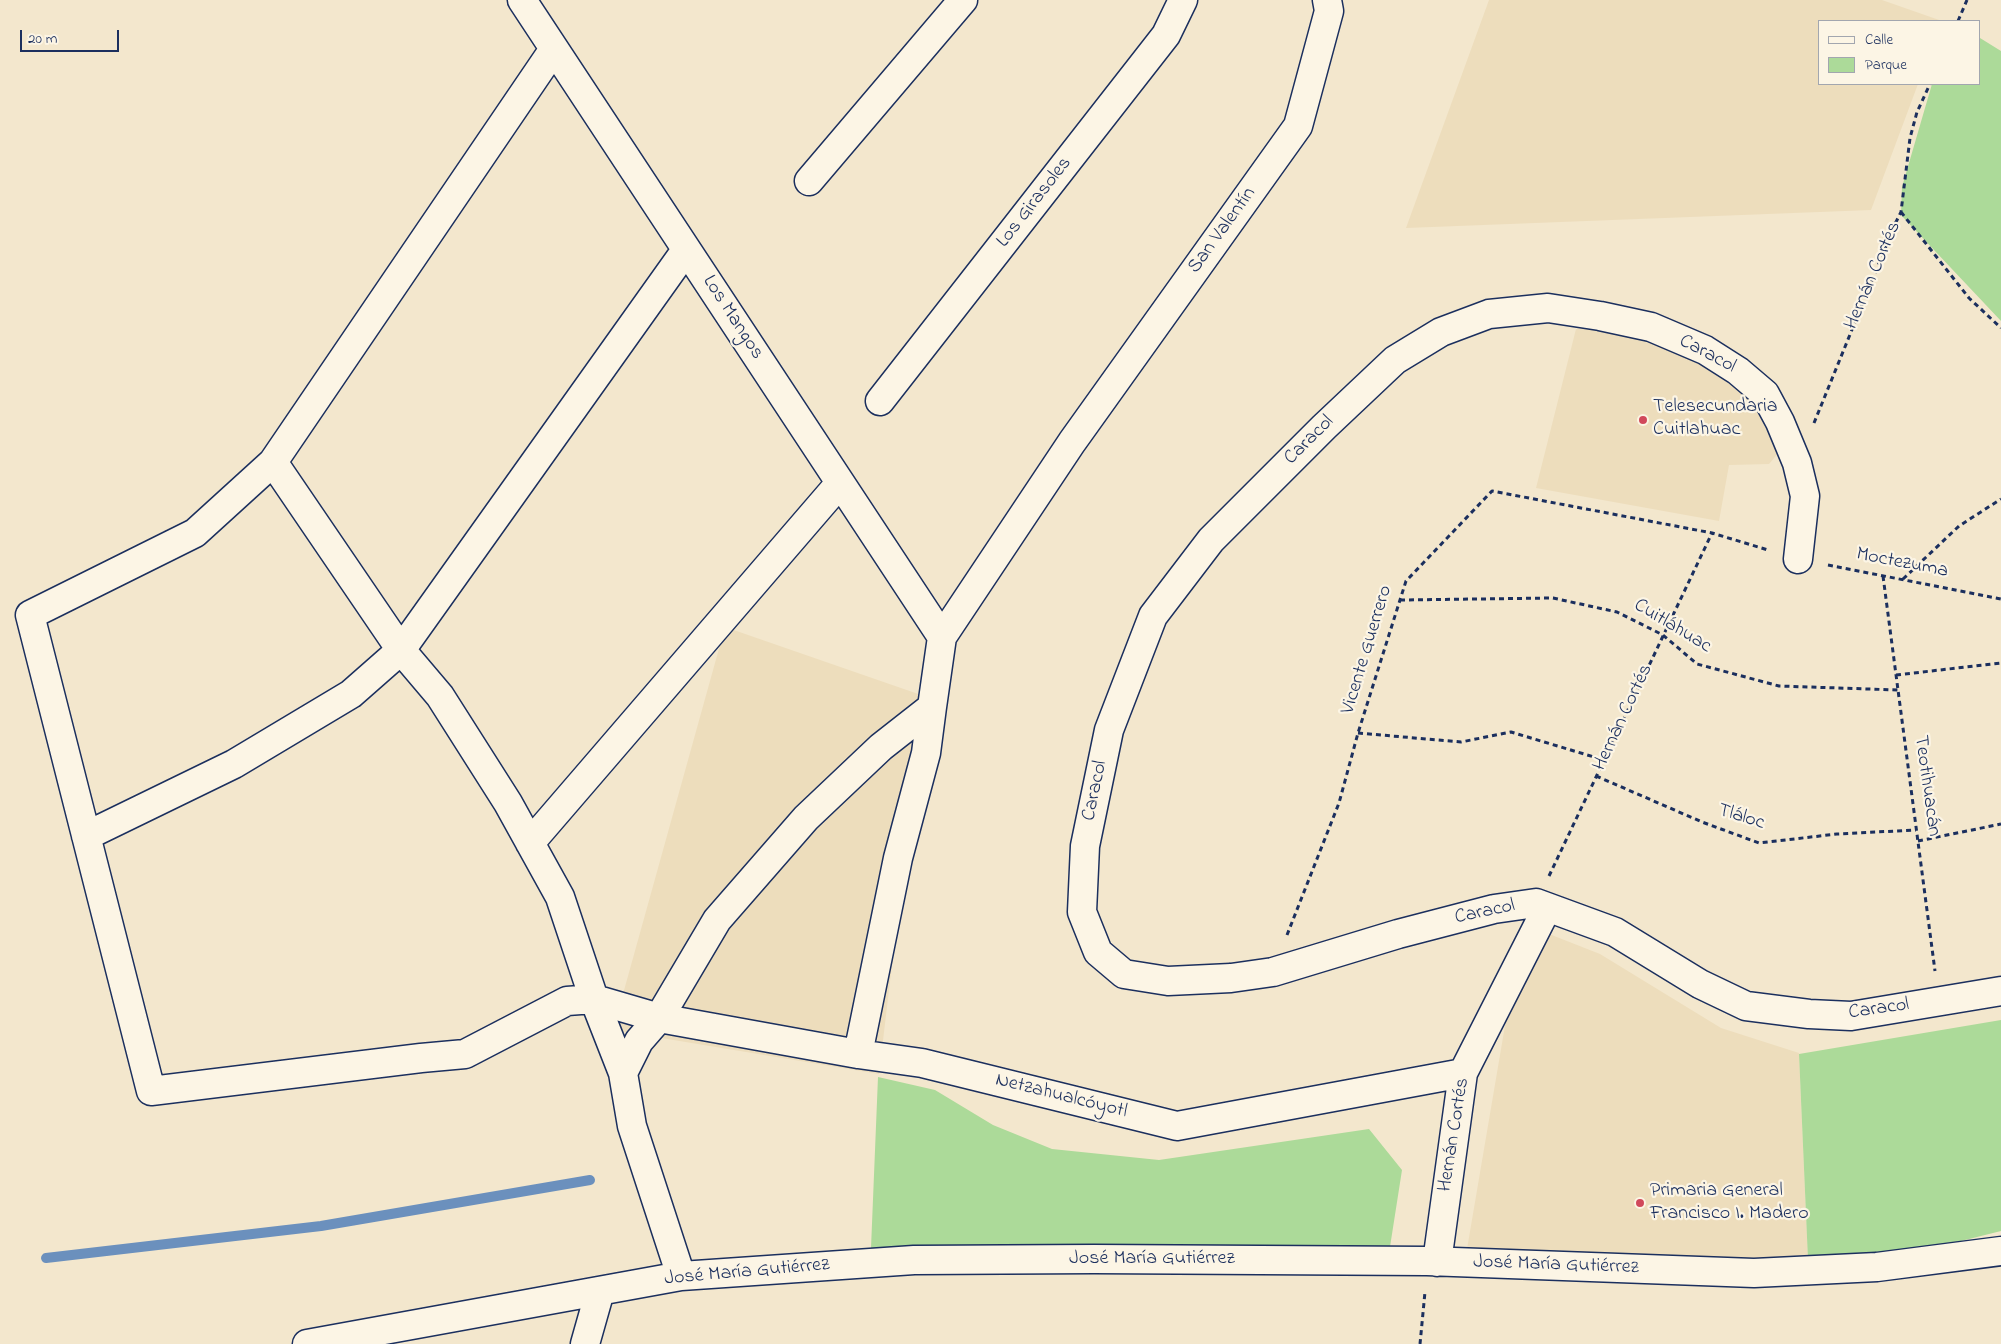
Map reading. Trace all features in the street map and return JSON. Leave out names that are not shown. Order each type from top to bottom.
[{"type":"street","name":"Los Mangos","points":[[522,0],[942,637]]},
{"type":"street","points":[[809,181],[962,0]]},
{"type":"street","name":"Los Girasoles","points":[[880,401],[1166,35],[1183,0]]},
{"type":"street","name":"San Valentín","points":[[942,637],[1072,442],[1298,126],[1329,11],[1327,0]]},
{"type":"street","points":[[554,49],[273,462],[196,533],[30,615],[151,1091],[464,1054],[567,1001],[594,999]]},
{"type":"street","points":[[86,836],[234,764],[351,694],[401,650],[686,250]]},
{"type":"street","name":"Caracol","points":[[1798,559],[1805,496],[1797,463],[1780,422],[1765,394],[1730,365],[1704,350],[1651,327],[1600,316],[1548,308],[1489,314],[1440,332],[1395,360],[1324,427],[1211,540],[1152,616],[1108,730],[1085,846],[1082,912],[1098,952],[1124,974],[1168,981],[1231,978],[1273,972],[1398,934],[1484,911],[1542,906],[1615,932],[1700,984],[1746,1006],[1810,1014],[1851,1016],[2001,991]]},
{"type":"street","points":[[273,462],[401,650],[440,696],[508,803],[560,897],[594,999],[623,1073],[632,1126],[681,1276]]},
{"type":"street","points":[[530,843],[840,483]]},
{"type":"street","points":[[858,1054],[898,858],[926,753],[942,637]]},
{"type":"street","points":[[623,1073],[639,1041],[659,1018],[717,920],[806,818],[881,747],[932,707]]},
{"type":"street","name":"Hernán Cortés","points":[[1432,1262],[1463,1073],[1542,906]]},
{"type":"street","name":"Netzahualcóyotl","points":[[594,999],[659,1018],[858,1054],[922,1063],[1177,1126],[1463,1073]]},
{"type":"street","name":"José María Gutiérrez","points":[[307,1344],[681,1276],[914,1260],[1094,1259],[1432,1262],[1754,1273],[1877,1267],[2001,1251]]},
{"type":"street","points":[[585,1344],[600,1291]]},
{"type":"path","points":[[1958,20],[1968,0]]},
{"type":"path","name":"Hernán Cortés","points":[[1797,463],[1901,212],[1910,138],[1917,112],[1930,85]]},
{"type":"path","points":[[1901,212],[1969,298],[2001,328]]},
{"type":"path","name":"Vicente Guerrero","points":[[1273,972],[1339,804],[1358,733],[1406,581],[1492,490],[1712,533],[1798,559]]},
{"type":"path","points":[[1902,579],[1959,526],[2001,498]]},
{"type":"path","name":"Hernán Cortés","points":[[1542,906],[1596,776],[1712,533]]},
{"type":"path","name":"Moctezuma","points":[[1798,559],[2001,599]]},
{"type":"path","name":"Teotihuacán","points":[[1883,576],[1939,1001]]},
{"type":"path","name":"Cuitláhuac","points":[[1400,600],[1553,598],[1618,612],[1663,635],[1697,664],[1778,686],[1898,690]]},
{"type":"path","points":[[1896,675],[2001,663]]},
{"type":"path","points":[[1358,733],[1461,742],[1511,732],[1604,760]]},
{"type":"path","name":"Tláloc","points":[[1596,776],[1702,822],[1759,843],[1838,834],[1916,830]]},
{"type":"path","points":[[1918,841],[2001,824]]},
{"type":"path","points":[[1420,1344],[1432,1262]]},
{"type":"shaded area","points":[[1489,0],[1882,0],[1939,20],[1818,20],[1818,85],[1918,85],[1871,210],[1406,228]]},
{"type":"shaded area","points":[[1608,328],[1729,369],[1770,411],[1780,451],[1769,464],[1729,465],[1719,521],[1536,488],[1576,329]]},
{"type":"shaded area","points":[[725,627],[924,696],[879,1074],[613,1030]]},
{"type":"shaded area","points":[[1544,932],[1600,954],[1721,1028],[1799,1053],[1808,1260],[1466,1255],[1508,1008]]},
{"type":"green space","points":[[1981,39],[2001,51],[2001,321],[1901,215],[1902,187],[1932,85],[1981,85]]},
{"type":"green space","points":[[2001,1020],[2001,1231],[1881,1261],[1808,1260],[1799,1054]]},
{"type":"green space","points":[[878,1077],[935,1090],[993,1125],[1052,1149],[1159,1160],[1369,1129],[1402,1170],[1387,1266],[871,1248]]},
{"type":"waterway","points":[[46,1258],[321,1226],[590,1180]]},
{"type":"place","name":"Telesecundaria Cuitlahuac","points":[[1643,420]]},
{"type":"place","name":"Primaria General Francisco I. Madero","points":[[1640,1203]]}]
